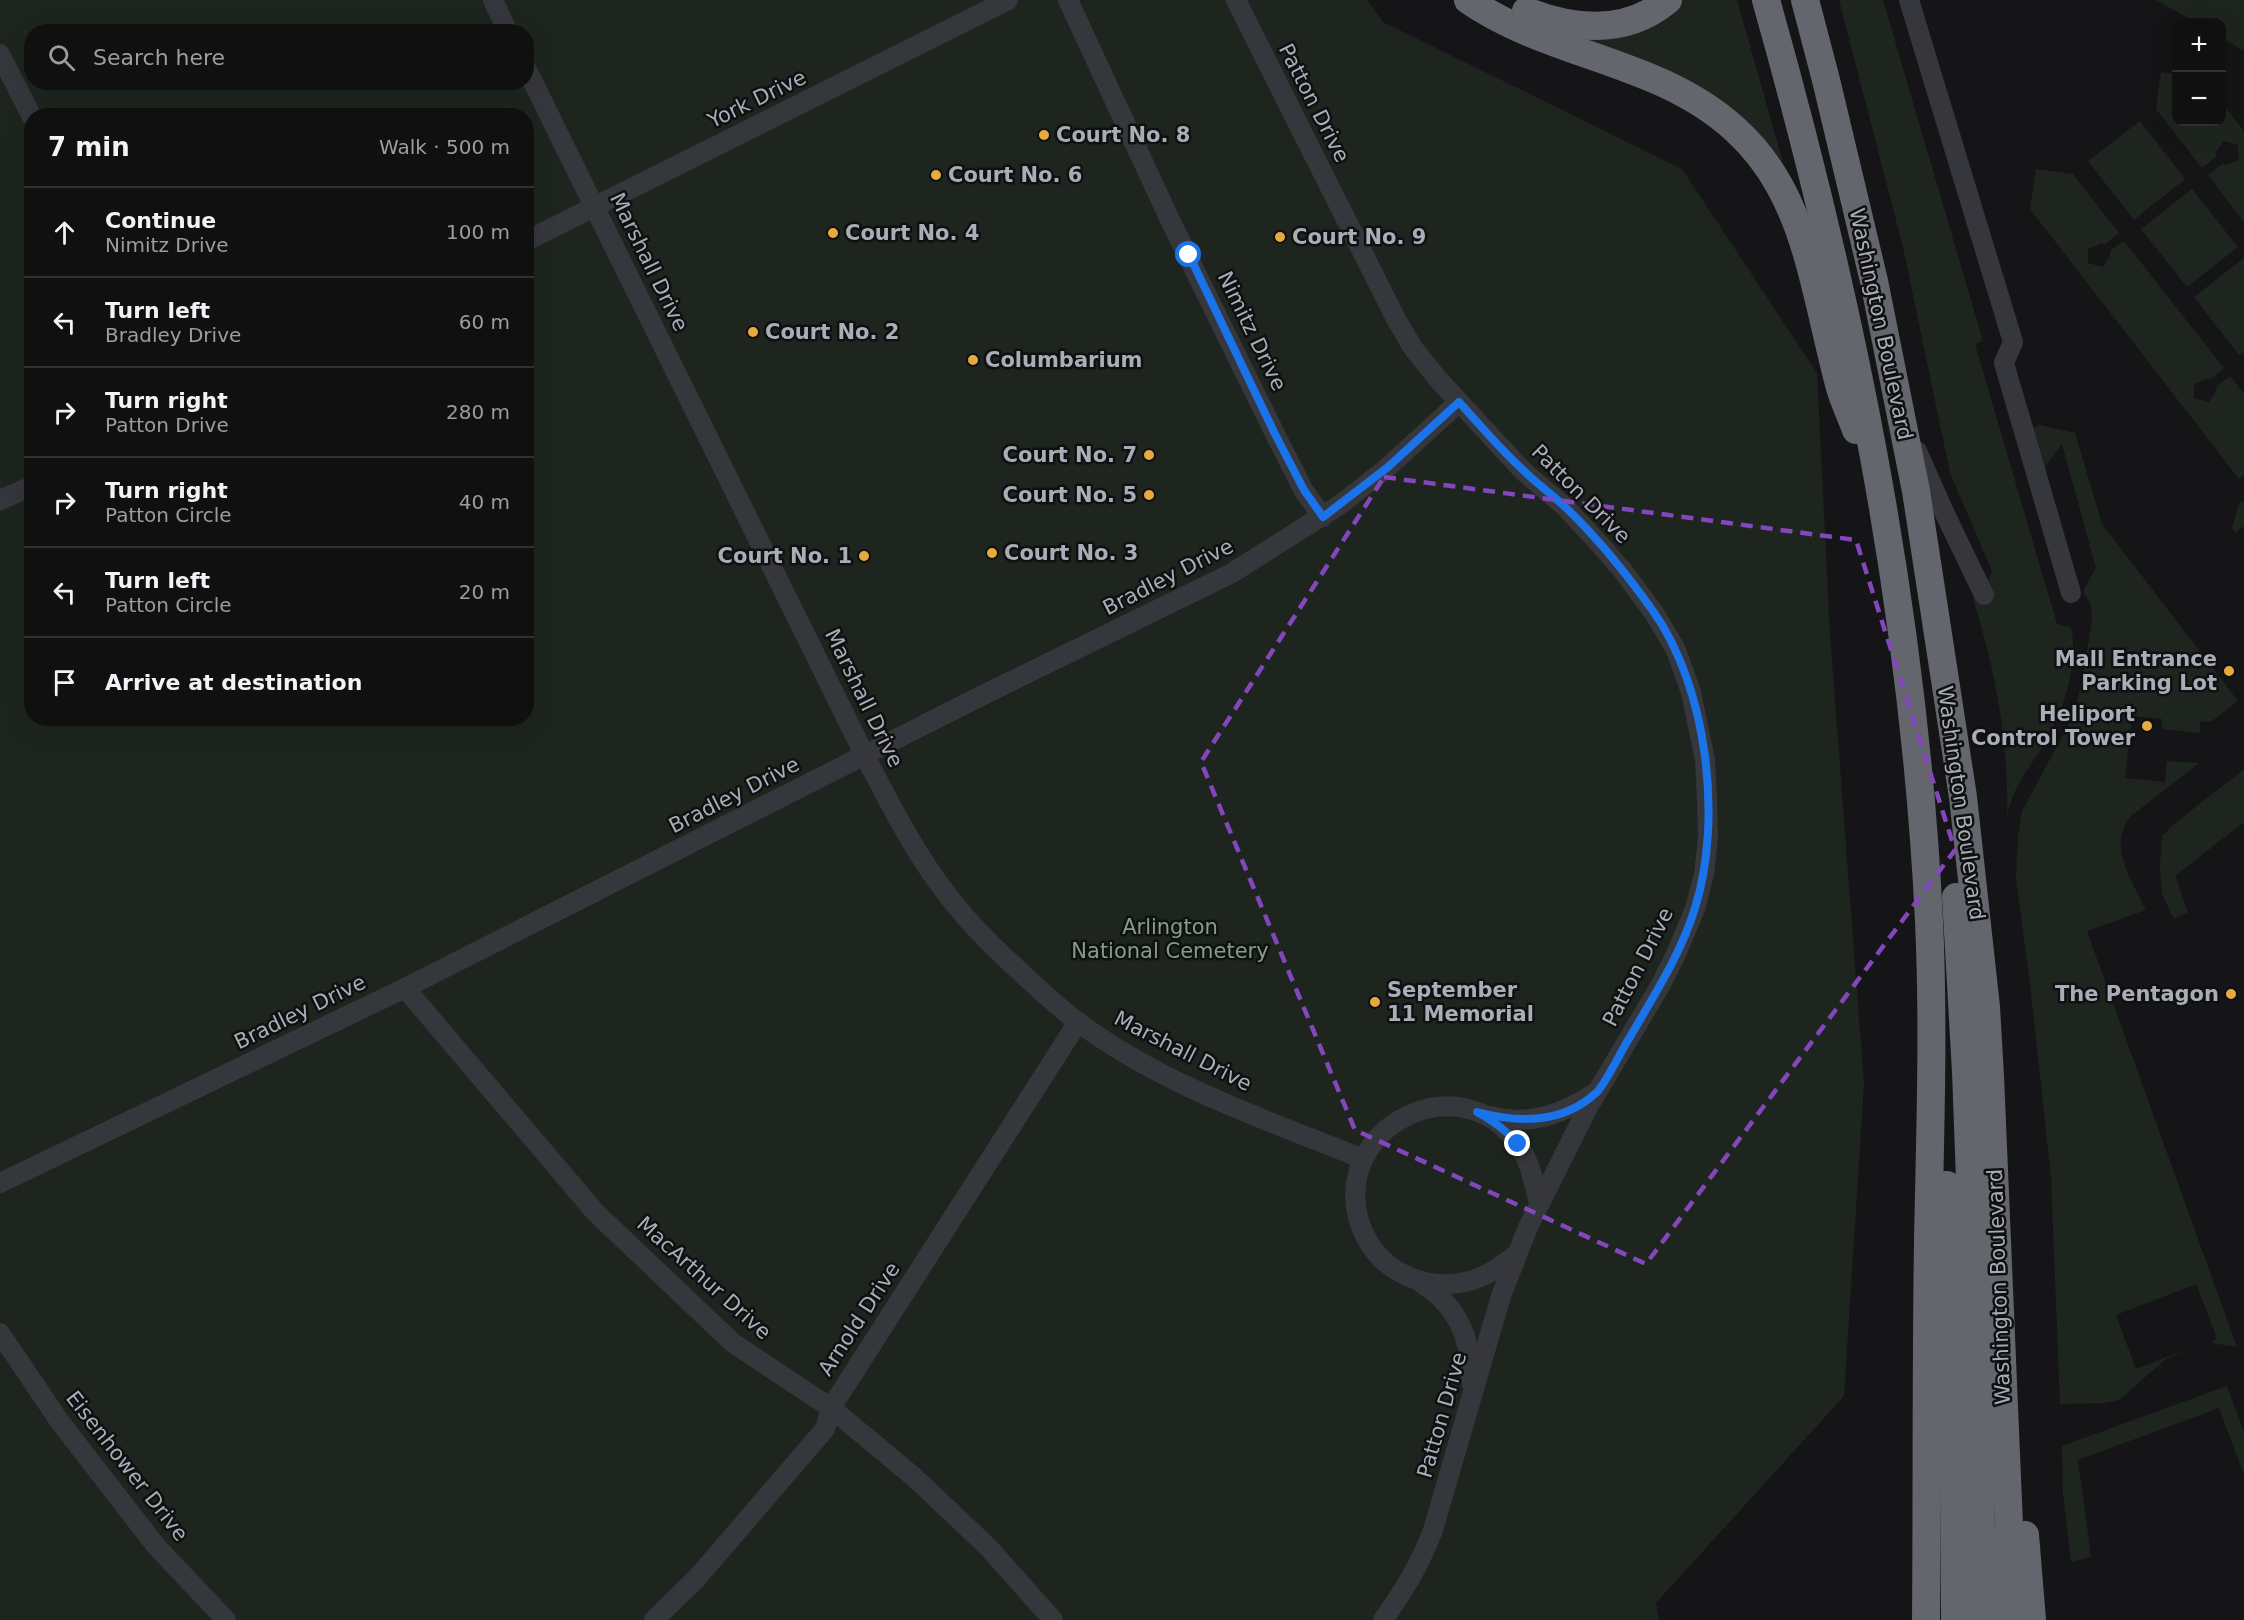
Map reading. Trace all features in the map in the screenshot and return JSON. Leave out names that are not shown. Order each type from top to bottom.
[{"type":"highway","points":[[1468,0],[1530,33],[1627,68],[1686,94],[1709,107],[1729,123],[1760,155],[1785,196],[1804,243],[1841,389],[1884,502]]},
{"type":"highway","points":[[1504,0],[1552,21],[1592,27],[1634,20],[1648,14],[1668,0]]},
{"type":"highway","name":"Washington Boulevard","points":[[1766,0],[1827,230],[1851,338],[1884,502],[1914,724],[1925,850],[1932,991],[1927,1286],[1926,1620]]},
{"type":"highway","name":"Washington Boulevard","points":[[1804,0],[1856,202],[1903,418],[1927,556],[1963,797],[1986,1007],[2009,1525],[2008,1620]]},
{"type":"highway","points":[[1946,692],[1948,800],[1956,902],[1970,1178],[1980,1450],[1982,1620]]},
{"type":"highway","points":[[1932,991],[1945,1102],[1953,1332],[1955,1620]]},
{"type":"highway","points":[[2002,1358],[2021,1456],[2032,1620]]},
{"type":"highway","points":[[2025,1535],[2053,1620]]},
{"type":"lane","points":[[493,0],[504,24]]},
{"type":"lane","name":"York Drive","points":[[534,237],[1008,0]]},
{"type":"lane","name":"Nimitz Drive","points":[[1068,0],[1171,222],[1276,436],[1304,490],[1323,517]]},
{"type":"lane","name":"Patton Drive","points":[[1236,0],[1396,319],[1413,348],[1523,471],[1563,505],[1594,539],[1623,571],[1654,613],[1675,648],[1691,693],[1705,760],[1708,838],[1704,874],[1695,909],[1660,986],[1597,1092],[1539,1203],[1501,1296],[1436,1521],[1422,1557],[1404,1591],[1383,1620]]},
{"type":"lane","points":[[1909,0],[2013,342],[2004,363],[2071,593]]},
{"type":"lane","points":[[0,54],[27,108]]},
{"type":"lane","name":"Marshall Drive","points":[[534,84],[865,756],[937,882],[965,917],[1034,985],[1078,1022],[1161,1072],[1262,1118],[1363,1159]]},
{"type":"lane","name":"Bradley Drive","points":[[0,1183],[405,988],[979,697],[1232,573],[1323,517],[1388,467],[1459,402]]},
{"type":"lane","points":[[1903,418],[1984,595]]},
{"type":"lane","points":[[0,500],[24,490]]},
{"type":"lane","name":"MacArthur Drive","points":[[405,988],[596,1213],[733,1343],[831,1408],[914,1477],[988,1547],[1053,1620]]},
{"type":"lane","name":"Arnold Drive","points":[[654,1620],[696,1579],[825,1429],[831,1408],[1078,1022]]},
{"type":"lane","points":[[1471,1401],[1471,1365],[1466,1339],[1448,1303],[1436,1292],[1396,1270],[1379,1256],[1363,1231],[1356,1203],[1358,1173],[1363,1159],[1376,1139],[1389,1126],[1404,1116],[1423,1109],[1443,1106],[1460,1108],[1513,1120],[1548,1117],[1568,1110],[1597,1092]]},
{"type":"lane","points":[[1477,1112],[1500,1125],[1518,1144],[1526,1159],[1539,1203]]},
{"type":"lane","points":[[1416,1280],[1438,1285],[1461,1283],[1483,1276],[1517,1254]]},
{"type":"lane","name":"Eisenhower Drive","points":[[0,1333],[60,1422],[156,1546],[226,1620]]},
{"type":"highlighted area","points":[[1384,477],[1856,540],[1955,850],[1646,1264],[1355,1130],[1201,762]]},
{"type":"green space","name":"Arlington National Cemetery","points":[[0,0],[1367,0],[1383,22],[1682,169],[1817,373],[1830,635],[1864,1084],[1844,1396],[1656,1603],[1659,1620],[0,1620]]},
{"type":"green space","points":[[1679,0],[1737,0],[1788,180],[1771,154],[1565,31]]},
{"type":"green space","points":[[1839,0],[1883,0],[1983,341],[1975,344],[2057,624],[2071,627],[2073,656],[2064,701],[2046,742],[2016,788],[2007,815],[2006,760],[1999,706],[1988,652],[1973,599],[1987,583],[1992,571],[1950,473],[1903,247]]},
{"type":"green space","points":[[2156,0],[2244,0],[2244,51],[2226,40],[2226,18],[2188,18]]},
{"type":"green space","points":[[2161,72],[2172,73],[2172,126],[2226,126],[2226,108],[2244,131],[2244,222],[2208,175],[2223,163],[2225,165],[2239,160],[2238,145],[2224,141],[2215,153],[2217,156],[2202,168],[2156,109]]},
{"type":"green space","points":[[2140,121],[2185,179],[2134,220],[2088,161]]},
{"type":"green space","points":[[2036,169],[2073,174],[2119,233],[2104,245],[2102,243],[2088,249],[2088,263],[2103,267],[2111,254],[2110,251],[2124,241],[2224,368],[2210,380],[2208,378],[2194,384],[2194,398],[2209,402],[2216,387],[2230,376],[2244,394],[2244,475],[2239,479],[2030,209]]},
{"type":"green space","points":[[2192,189],[2238,247],[2187,287],[2141,229]]},
{"type":"green space","points":[[2244,258],[2244,351],[2239,355],[2194,297]]},
{"type":"green space","points":[[2039,425],[2075,433],[2102,524],[2238,701],[2212,721],[2200,722],[2200,733],[2162,729],[2162,719],[2132,716],[2125,778],[2165,782],[2167,761],[2199,763],[2131,816],[2124,828],[2121,851],[2124,863],[2146,910],[2087,931],[2237,1347],[2211,1343],[2217,1338],[2196,1284],[2116,1315],[2136,1369],[2191,1348],[2166,1359],[2119,1400],[2104,1403],[2060,1404],[2051,1177],[2016,878],[2018,835],[2022,811],[2075,713],[2092,621],[2091,605],[2083,591],[2096,568],[2062,444],[2041,472],[2030,431]]},
{"type":"green space","points":[[2242,501],[2244,503],[2244,526],[2235,533],[2232,528]]},
{"type":"green space","points":[[2244,769],[2244,822],[2175,876],[2188,912],[2174,919],[2162,894],[2160,865],[2162,836]]},
{"type":"green space","points":[[2227,1386],[2244,1432],[2244,1475],[2219,1408],[2078,1460],[2091,1557],[2071,1562],[2063,1494],[2062,1446]]},
{"type":"place","name":"Court No. 8","points":[[1044,135]]},
{"type":"place","name":"Court No. 6","points":[[936,175]]},
{"type":"place","name":"Court No. 4","points":[[833,233]]},
{"type":"place","name":"Court No. 9","points":[[1280,237]]},
{"type":"place","name":"Court No. 2","points":[[753,332]]},
{"type":"place","name":"Columbarium","points":[[973,360]]},
{"type":"place","name":"Court No. 7","points":[[1149,455]]},
{"type":"place","name":"Court No. 5","points":[[1149,495]]},
{"type":"place","name":"Court No. 3","points":[[992,553]]},
{"type":"place","name":"Court No. 1","points":[[864,556]]},
{"type":"place","name":"Mall Entrance Parking Lot","points":[[2229,671]]},
{"type":"place","name":"Heliport Control Tower","points":[[2147,726]]},
{"type":"place","name":"The Pentagon","points":[[2231,994]]},
{"type":"place","name":"September 11 Memorial","points":[[1375,1002]]},
{"type":"route","points":[[1189,255],[1276,436],[1304,490],[1323,517],[1388,467],[1459,402],[1523,471],[1563,505],[1623,571],[1654,613],[1675,648],[1691,693],[1705,760],[1708,838],[1704,874],[1695,909],[1660,986],[1597,1092],[1568,1110],[1548,1117],[1513,1120],[1477,1112],[1493,1120],[1518,1144]]}]
